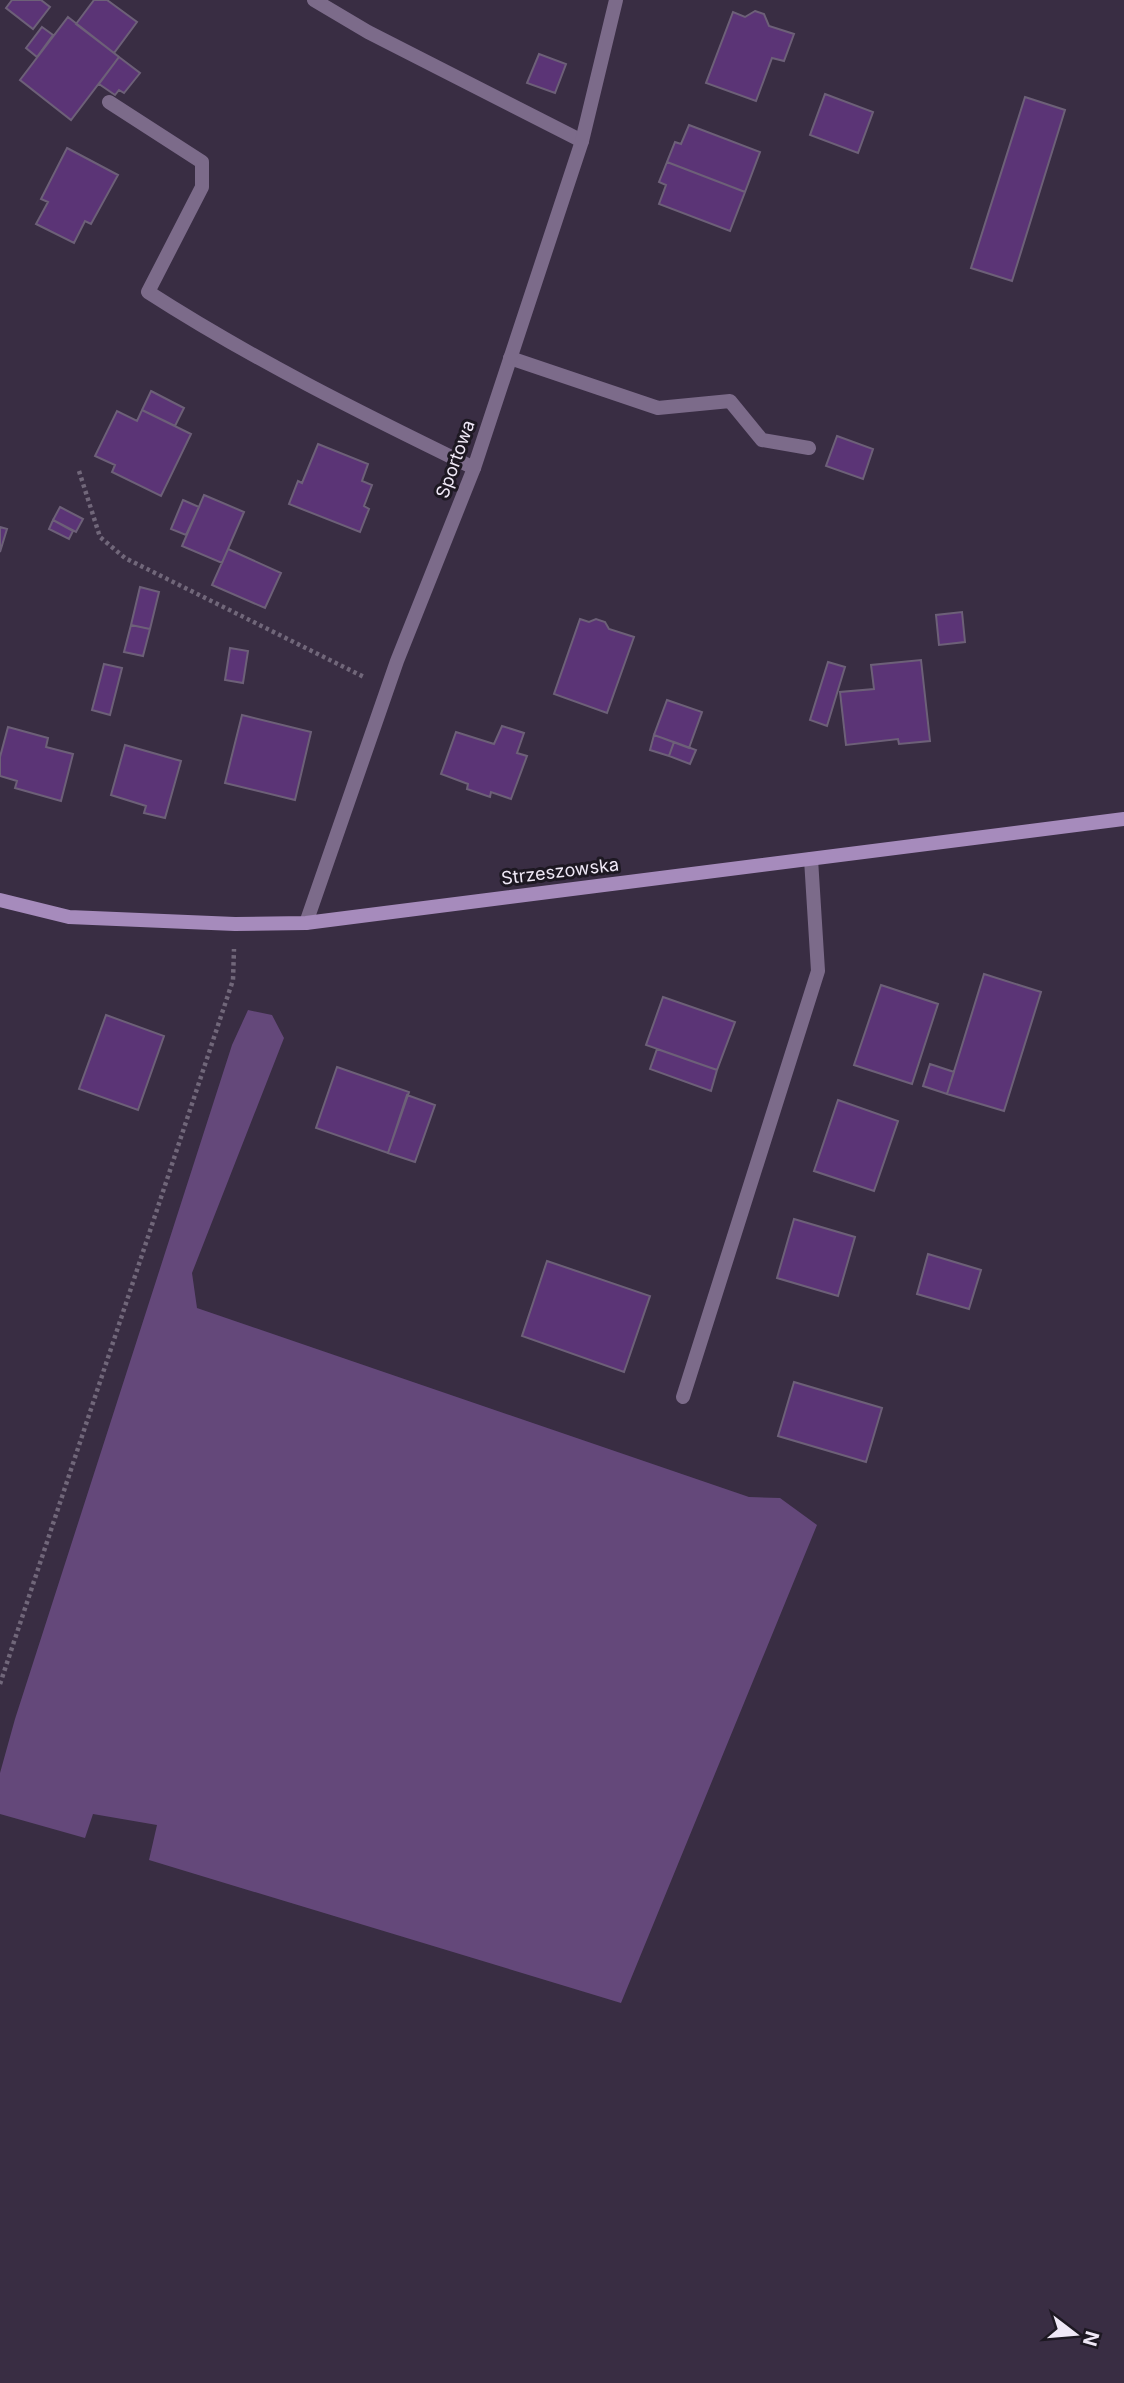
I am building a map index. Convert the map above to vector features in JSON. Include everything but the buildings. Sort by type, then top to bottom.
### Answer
[{"type":"street","points":[[314,0],[368,32],[582,141]]},
{"type":"street","name":"Sportowa","points":[[306,923],[387,688],[474,467],[582,141],[616,0]]},
{"type":"street","points":[[109,102],[202,162],[202,187],[148,292],[215,335],[374,419],[474,467]]},
{"type":"street","points":[[510,358],[658,408],[730,401],[762,440],[810,448]]},
{"type":"street","name":"Strzeszowska","points":[[0,900],[69,918],[234,924],[306,923],[1124,820]]},
{"type":"street","points":[[683,1397],[818,971],[811,859]]},
{"type":"path","points":[[79,471],[100,537],[125,558],[387,688]]},
{"type":"path","points":[[0,1684],[233,980],[234,924]]},
{"type":"shaded area","points":[[248,1010],[272,1015],[284,1038],[192,1273],[197,1308],[749,1497],[780,1498],[817,1525],[621,2003],[149,1860],[157,1825],[93,1814],[85,1838],[0,1814],[0,1773],[15,1719],[232,1045]]}]
